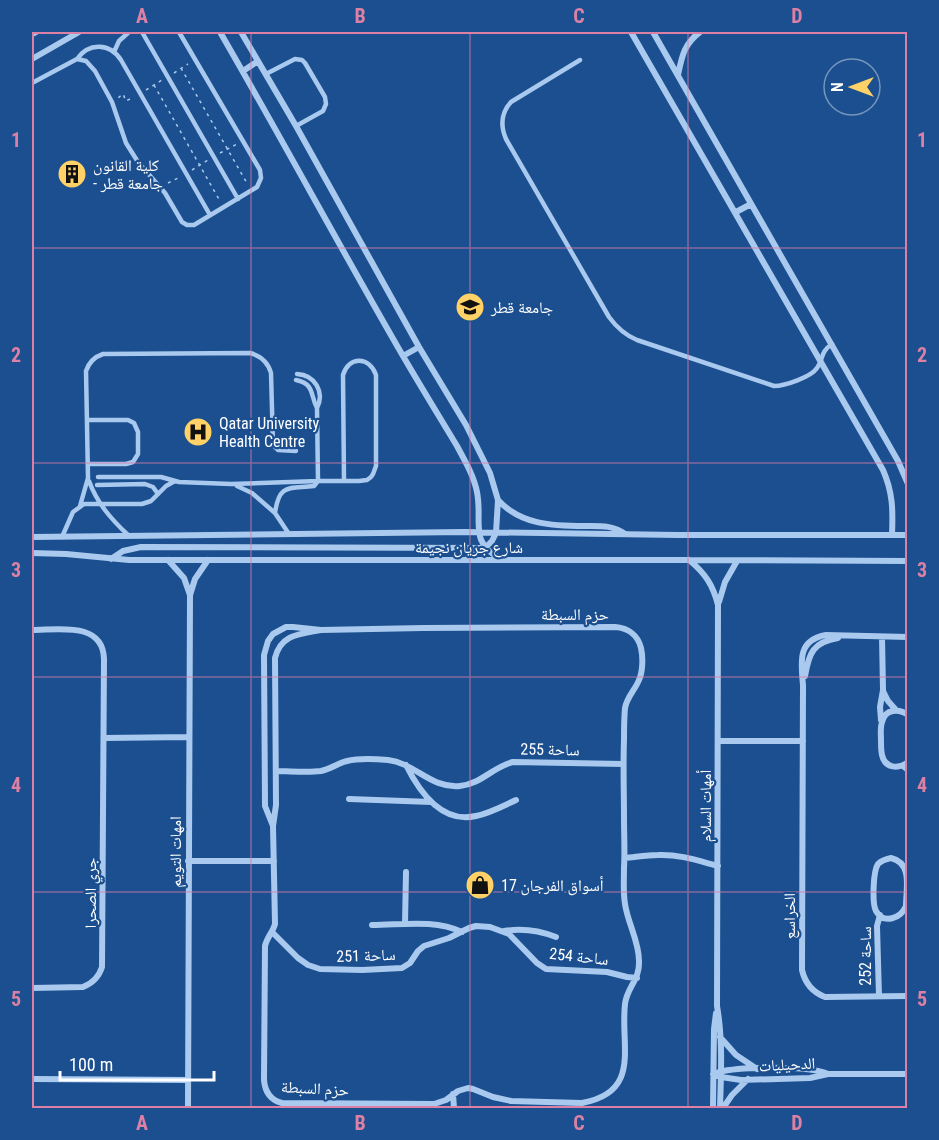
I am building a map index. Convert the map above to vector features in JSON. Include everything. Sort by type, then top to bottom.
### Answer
[{"type":"street","points":[[32,34],[36,32]]},
{"type":"street","points":[[32,59],[79,32]]},
{"type":"street","points":[[220,32],[461,454],[475,483],[479,504],[479,533],[491,554],[503,560]]},
{"type":"street","points":[[241,32],[476,444],[490,473],[498,500],[496,533],[486,548],[464,560]]},
{"type":"street","points":[[631,32],[883,470],[893,505],[892,535]]},
{"type":"street","points":[[653,32],[901,466],[908,484]]},
{"type":"street","points":[[678,76],[686,46],[700,32]]},
{"type":"street","points":[[243,71],[258,62]]},
{"type":"street","points":[[736,213],[751,204]]},
{"type":"street","points":[[403,356],[419,347]]},
{"type":"street","points":[[498,500],[513,513],[543,524],[609,527],[626,535]]},
{"type":"street","name":"شارع جريان نجيمة","points":[[32,537],[479,533],[908,535]]},
{"type":"street","points":[[111,559],[123,551],[141,547],[486,548]]},
{"type":"street","name":"شارع جريان نجيمة","points":[[32,553],[111,559],[168,560],[908,561]]},
{"type":"street","name":"امهات التويم","points":[[168,560],[184,578],[190,595]]},
{"type":"street","name":"امهات التويم","points":[[188,1108],[190,595],[195,579],[208,560]]},
{"type":"street","name":"أمهات السلام","points":[[689,560],[708,579],[718,605],[717,1006],[722,1108]]},
{"type":"street","name":"أمهات السلام","points":[[718,605],[725,582],[737,561]]},
{"type":"street","name":"حزم السبطة","points":[[273,826],[266,806],[264,655],[268,640],[273,634],[286,627],[321,630],[615,627],[626,629],[635,635],[640,645],[642,668],[639,681],[626,705],[623,764],[624,901],[638,948],[639,965],[637,978],[628,993],[625,1004],[625,1069],[618,1083],[606,1094],[590,1101],[573,1103],[511,1101],[473,1089],[464,1089],[447,1100],[434,1104],[282,1104],[273,1100],[266,1091],[264,1080],[265,946],[275,924],[274,664],[277,651],[284,640],[296,634],[321,630]]},
{"type":"street","name":"جري الصحرا","points":[[32,630],[82,630],[92,634],[100,643],[104,653],[102,967],[97,977],[82,987],[32,988]]},
{"type":"street","name":"الخراسع","points":[[908,638],[826,635],[808,643],[804,648],[801,661],[803,685],[803,976],[809,987],[825,997],[908,996]]},
{"type":"street","points":[[882,637],[883,690],[880,707],[882,758],[891,766],[906,766]]},
{"type":"street","points":[[266,648],[277,651]]},
{"type":"street","points":[[883,690],[888,701],[896,710],[908,715]]},
{"type":"street","points":[[264,709],[275,709]]},
{"type":"street","points":[[881,724],[884,716],[896,710]]},
{"type":"street","points":[[104,738],[189,737]]},
{"type":"street","points":[[718,741],[803,741]]},
{"type":"street","points":[[265,749],[275,749]]},
{"type":"street","points":[[276,771],[323,771],[344,761],[387,760],[405,764],[431,802],[447,813],[470,817],[516,800]]},
{"type":"street","name":"ساحة 255","points":[[405,764],[427,778],[447,786],[462,786],[477,782],[500,766],[513,762],[623,764]]},
{"type":"street","points":[[349,799],[431,802]]},
{"type":"street","points":[[625,858],[670,855],[718,866]]},
{"type":"street","name":"ساحة 252","points":[[886,859],[896,859],[903,864],[907,873],[906,906],[895,918],[887,919],[880,915],[874,904],[876,868],[886,859]]},
{"type":"street","points":[[188,861],[274,861]]},
{"type":"street","points":[[405,924],[406,872]]},
{"type":"street","name":"ساحة 252","points":[[879,996],[877,926],[880,915]]},
{"type":"street","points":[[372,925],[439,924],[462,932],[469,928],[483,926],[503,931],[521,929],[539,931],[556,938]]},
{"type":"street","name":"ساحة 254","points":[[503,931],[546,969],[607,972],[637,978]]},
{"type":"street","name":"ساحة 251","points":[[272,932],[308,965],[320,969],[362,970],[402,968],[410,963],[421,948],[462,932]]},
{"type":"street","name":"أمهات السلام","points":[[713,1108],[714,1029],[717,1006]]},
{"type":"street","name":"الدحيليات","points":[[720,1036],[736,1055],[757,1069]]},
{"type":"street","name":"الدحيليات","points":[[721,1074],[735,1069],[811,1069],[828,1074]]},
{"type":"street","name":"الدحيليات","points":[[713,1074],[748,1079],[810,1078],[828,1074],[908,1074]]},
{"type":"street","points":[[32,1079],[188,1080]]},
{"type":"street","name":"الدحيليات","points":[[722,1108],[748,1079]]},
{"type":"street","points":[[453,1094],[454,1108]]},
{"type":"lane","points":[[114,52],[119,40],[128,32]]},
{"type":"lane","points":[[142,32],[238,199]]},
{"type":"lane","points":[[77,59],[86,61],[93,67],[114,108],[121,132],[131,153],[159,186],[184,224],[194,225],[251,191],[260,184],[261,174],[179,32]]},
{"type":"lane","points":[[32,83],[77,59],[84,51],[94,47],[104,47],[114,52],[121,60],[210,215]]},
{"type":"lane","points":[[266,74],[298,59],[305,63],[325,97],[326,104],[323,111],[296,126]]},
{"type":"lane","points":[[580,60],[511,102],[504,113],[502,126],[506,139],[614,325],[637,340],[774,386],[786,385],[813,372],[825,350],[832,344]]},
{"type":"lane","points":[[80,506],[88,478],[86,371],[90,362],[97,356],[108,353],[255,354],[264,359],[272,373],[273,446],[278,450],[296,451]]},
{"type":"lane","points":[[98,477],[165,477],[176,481],[231,484],[364,481],[371,477],[375,470],[376,375],[372,366],[364,361],[350,363],[343,375],[344,481]]},
{"type":"lane","points":[[297,374],[307,376],[318,386],[320,403],[317,408]]},
{"type":"lane","points":[[275,513],[277,501],[282,492],[294,487],[314,486],[318,481],[317,408],[309,386],[296,380]]},
{"type":"lane","points":[[87,420],[128,420],[134,423],[138,432],[138,454],[133,462],[88,464]]},
{"type":"lane","points":[[141,477],[141,484]]},
{"type":"lane","points":[[88,478],[100,503],[128,535]]},
{"type":"lane","points":[[62,537],[73,512],[80,506],[87,503],[142,504],[151,501],[166,486],[176,481]]},
{"type":"lane","points":[[98,485],[141,484],[153,487],[158,494]]},
{"type":"lane","points":[[231,484],[252,493],[275,513],[289,534]]},
{"type":"path","points":[[114,108],[120,105],[119,97],[123,94],[126,101],[195,60]]},
{"type":"path","points":[[181,68],[251,191]]},
{"type":"path","points":[[154,84],[224,207]]},
{"type":"path","points":[[159,186],[164,182],[166,185],[242,141]]},
{"type":"place","name":"كلية القانون - جامعة قطر","points":[[72,174]]},
{"type":"place","name":"جامعة قطر","points":[[470,307]]},
{"type":"place","name":"Qatar University Health Centre","points":[[198,432]]},
{"type":"place","name":"أسواق الفرجان 17","points":[[480,885]]}]
